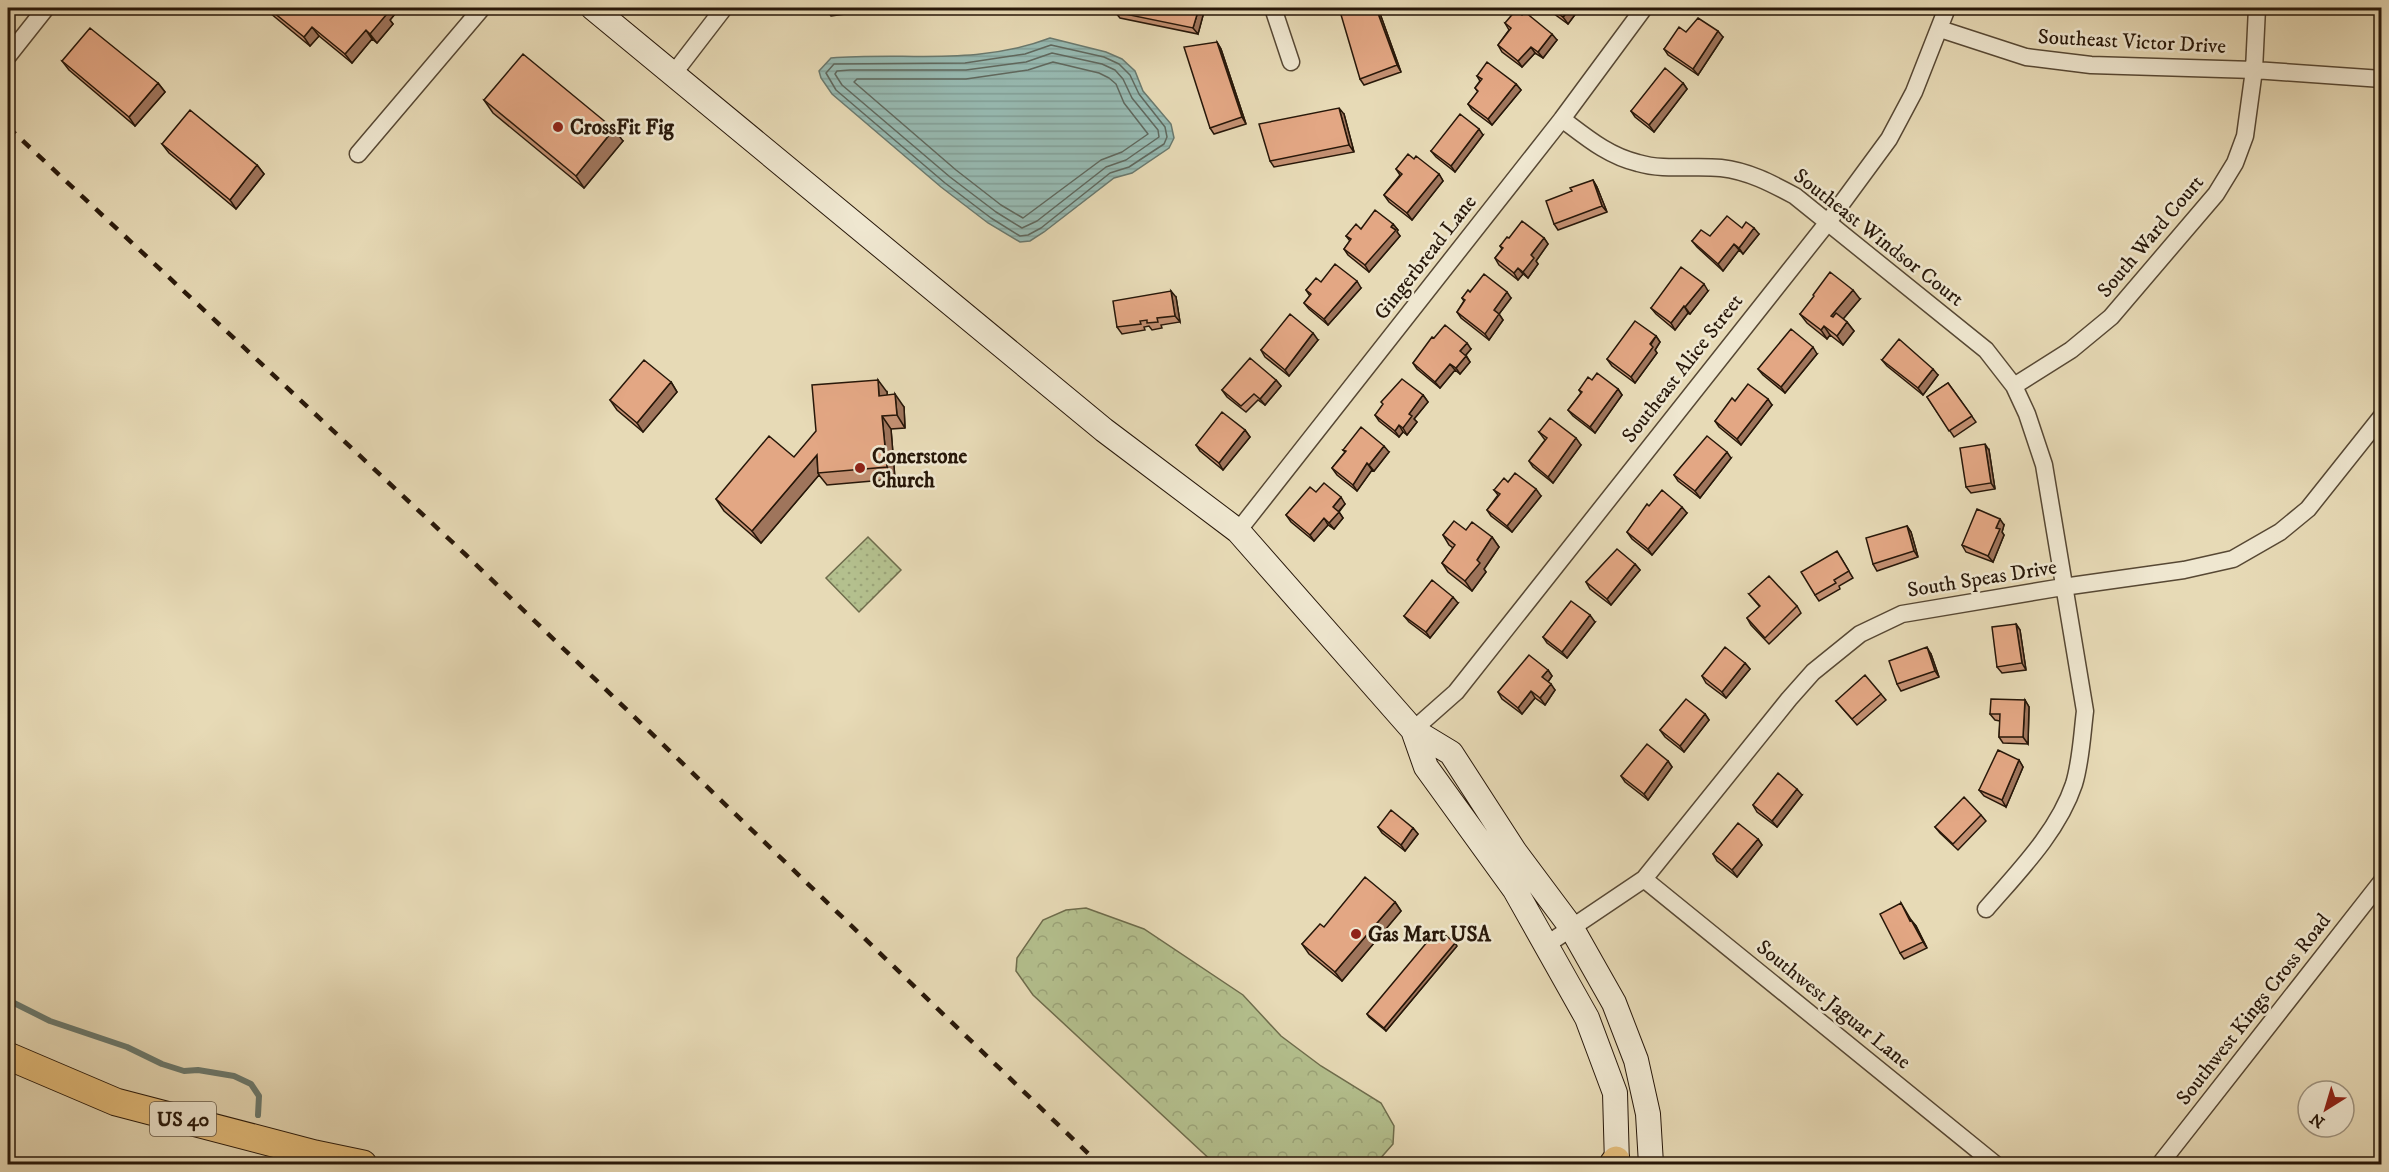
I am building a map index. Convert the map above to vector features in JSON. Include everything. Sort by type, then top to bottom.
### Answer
[{"type":"main road","points":[[593,8],[1104,430],[1238,531],[1413,730],[1451,753],[1515,852],[1571,927],[1614,1003],[1636,1060],[1648,1114],[1651,1164]]},
{"type":"main road","points":[[1413,730],[1426,766],[1515,890],[1587,1018],[1615,1092],[1615,1163]]},
{"type":"main road","name":"US 40","points":[[8,1056],[116,1102],[315,1154],[363,1164]]},
{"type":"street","points":[[8,56],[46,8]]},
{"type":"street","points":[[358,154],[482,8]]},
{"type":"street","points":[[674,73],[724,8]]},
{"type":"street","points":[[1274,8],[1290,62]]},
{"type":"street","name":"Gingerbread Lane","points":[[1238,531],[1562,119],[1644,8]]},
{"type":"street","name":"Southeast Alice Street","points":[[1413,730],[1456,692],[1828,222],[1889,139],[1914,92],[1947,8]]},
{"type":"street","name":"South Ward Court","points":[[2014,387],[2071,350],[2111,317],[2216,194],[2235,163],[2245,136],[2254,70],[2257,8]]},
{"type":"street","name":"Southeast Victor Drive","points":[[1940,29],[2026,57],[2091,65],[2254,70],[2382,79]]},
{"type":"street","name":"Southeast Windsor Court","points":[[1562,119],[1606,151],[1635,163],[1658,168],[1720,168],[1741,171],[1767,181],[1795,196],[1986,350],[2014,387],[2027,414],[2044,465],[2085,711],[2074,784],[2059,818],[2022,868],[1986,909]]},
{"type":"street","name":"South Speas Drive","points":[[1546,945],[1644,879],[1789,699],[1813,672],[1860,634],[1902,614],[2063,587],[2184,570],[2233,559],[2280,532],[2308,509],[2382,416]]},
{"type":"street","name":"Southwest Jaguar Lane","points":[[1644,879],[1995,1164]]},
{"type":"street","name":"Southwest Kings Cross Road","points":[[2160,1164],[2382,881]]},
{"type":"green space","points":[[868,537],[901,570],[859,612],[826,578]]},
{"type":"green space","points":[[1086,908],[1144,929],[1243,995],[1281,1036],[1321,1066],[1381,1103],[1394,1126],[1393,1144],[1378,1161],[1370,1164],[1215,1164],[1033,995],[1016,971],[1017,958],[1043,920],[1066,910]]},
{"type":"water","points":[[1050,38],[1106,52],[1122,59],[1135,71],[1143,91],[1171,124],[1174,138],[1169,148],[1132,173],[1114,178],[1030,241],[1020,242],[988,223],[941,187],[832,94],[819,71],[831,58],[968,55],[1023,47]]},
{"type":"building","points":[[268,8],[386,8],[382,12],[386,15],[370,34],[366,30],[345,54],[312,27],[304,37]]},
{"type":"building","points":[[1116,8],[1199,8],[1193,28],[1115,12]]},
{"type":"building","points":[[1339,8],[1376,8],[1397,65],[1360,79]]},
{"type":"building","points":[[1550,8],[1571,8],[1563,17]]},
{"type":"building","points":[[1516,10],[1522,15],[1525,12],[1552,34],[1538,52],[1531,47],[1518,61],[1498,45],[1511,28],[1505,23]]},
{"type":"building","points":[[1698,18],[1718,31],[1693,69],[1664,49],[1679,27],[1686,32]]},
{"type":"building","points":[[90,28],[158,83],[129,117],[62,61]]},
{"type":"building","points":[[1217,42],[1242,117],[1210,128],[1184,47]]},
{"type":"building","name":"CrossFit Fig","points":[[523,54],[614,129],[576,176],[484,100]]},
{"type":"building","points":[[1487,62],[1516,84],[1488,119],[1468,104],[1478,91],[1475,88],[1482,79],[1477,76]]},
{"type":"building","points":[[1665,68],[1683,83],[1649,125],[1631,111]]},
{"type":"building","points":[[1339,108],[1349,145],[1270,161],[1259,124]]},
{"type":"building","points":[[190,110],[257,165],[230,200],[162,144]]},
{"type":"building","points":[[1460,114],[1479,129],[1451,166],[1431,151]]},
{"type":"building","points":[[1408,154],[1414,159],[1416,156],[1439,174],[1407,213],[1384,195],[1402,174],[1396,169]]},
{"type":"building","points":[[1593,180],[1602,206],[1554,224],[1546,201],[1572,191],[1570,188]]},
{"type":"building","points":[[1375,210],[1393,224],[1391,227],[1396,230],[1365,265],[1344,249],[1351,239],[1346,236],[1356,224],[1361,229]]},
{"type":"building","points":[[1727,216],[1742,228],[1746,222],[1754,228],[1739,248],[1734,244],[1718,264],[1692,241],[1701,230],[1710,236]]},
{"type":"building","points":[[1522,221],[1544,238],[1531,255],[1534,258],[1523,272],[1518,268],[1514,273],[1495,258],[1503,248],[1500,246]]},
{"type":"building","points":[[1335,264],[1357,281],[1324,319],[1304,303],[1311,294],[1306,290],[1316,278],[1321,282]]},
{"type":"building","points":[[1681,267],[1704,284],[1671,323],[1651,308]]},
{"type":"building","points":[[1830,272],[1853,290],[1831,316],[1833,317],[1836,313],[1847,322],[1837,336],[1824,326],[1821,330],[1800,314]]},
{"type":"building","points":[[1484,274],[1507,292],[1494,310],[1499,314],[1485,334],[1457,312],[1465,300],[1462,298],[1468,290],[1470,292]]},
{"type":"building","points":[[1171,291],[1175,316],[1157,318],[1158,322],[1147,323],[1147,320],[1140,321],[1141,324],[1117,327],[1113,301]]},
{"type":"building","points":[[1290,314],[1313,333],[1285,370],[1261,350]]},
{"type":"building","points":[[1635,321],[1656,336],[1650,344],[1653,347],[1631,377],[1607,359]]},
{"type":"building","points":[[1445,325],[1467,343],[1460,351],[1466,356],[1456,368],[1450,364],[1435,382],[1413,363],[1432,337],[1434,338]]},
{"type":"building","points":[[1791,329],[1813,347],[1781,387],[1758,369]]},
{"type":"building","points":[[1899,339],[1933,369],[1918,388],[1882,360]]},
{"type":"building","points":[[1250,358],[1276,380],[1260,399],[1254,394],[1241,406],[1222,390]]},
{"type":"building","points":[[644,360],[671,382],[637,423],[610,400]]},
{"type":"building","points":[[1597,373],[1618,389],[1590,427],[1568,410],[1582,392],[1579,390],[1588,377],[1592,380]]},
{"type":"building","points":[[1402,379],[1423,395],[1409,414],[1412,416],[1403,428],[1399,425],[1395,431],[1375,415],[1383,404],[1381,402]]},
{"type":"building","name":"Conerstone Church","points":[[878,380],[879,396],[895,394],[897,415],[882,416],[887,467],[818,473],[817,455],[752,531],[716,499],[769,436],[794,457],[816,431],[812,385]]},
{"type":"building","points":[[1948,383],[1972,416],[1949,431],[1927,397]]},
{"type":"building","points":[[1748,384],[1768,399],[1737,439],[1715,421],[1732,398],[1735,401]]},
{"type":"building","points":[[1222,412],[1245,430],[1219,463],[1196,445]]},
{"type":"building","points":[[1550,418],[1576,438],[1548,477],[1529,461],[1547,438],[1539,432]]},
{"type":"building","points":[[1361,427],[1384,446],[1369,465],[1367,463],[1353,485],[1332,468]]},
{"type":"building","points":[[1707,436],[1727,452],[1695,491],[1674,475]]},
{"type":"building","points":[[1985,444],[1991,483],[1966,487],[1960,448]]},
{"type":"building","points":[[1515,473],[1536,489],[1507,526],[1487,510],[1500,494],[1494,490],[1504,478],[1508,482]]},
{"type":"building","points":[[1324,483],[1341,497],[1333,507],[1339,512],[1329,523],[1324,518],[1310,535],[1286,515],[1310,487],[1316,492]]},
{"type":"building","points":[[1662,490],[1682,507],[1648,549],[1627,532],[1647,504],[1649,506]]},
{"type":"building","points":[[1977,509],[2000,519],[1996,528],[2000,529],[1988,556],[1962,545]]},
{"type":"building","points":[[1454,521],[1466,530],[1472,522],[1492,537],[1477,560],[1480,563],[1465,581],[1442,563],[1455,545],[1443,535]]},
{"type":"building","points":[[1907,526],[1914,551],[1873,564],[1866,538]]},
{"type":"building","points":[[1617,549],[1635,564],[1607,599],[1586,582]]},
{"type":"building","points":[[1837,551],[1849,571],[1834,580],[1836,583],[1815,595],[1801,572]]},
{"type":"building","points":[[1769,576],[1797,606],[1765,638],[1747,618],[1760,606],[1749,594]]},
{"type":"building","points":[[1432,580],[1453,597],[1426,632],[1404,616]]},
{"type":"building","points":[[1571,601],[1590,615],[1562,652],[1543,637]]},
{"type":"building","points":[[2016,624],[2022,663],[1997,667],[1992,627]]},
{"type":"building","points":[[1725,647],[1745,663],[1722,692],[1702,676]]},
{"type":"building","points":[[1927,647],[1935,671],[1897,684],[1889,661]]},
{"type":"building","points":[[1529,655],[1548,670],[1542,677],[1551,684],[1540,698],[1531,691],[1518,708],[1498,692]]},
{"type":"building","points":[[1865,675],[1881,694],[1852,719],[1836,701]]},
{"type":"building","points":[[1686,699],[1705,714],[1680,746],[1660,730]]},
{"type":"building","points":[[1991,699],[2025,700],[2023,737],[1999,737],[2000,714],[1990,714]]},
{"type":"building","points":[[1647,744],[1668,761],[1644,794],[1621,776]]},
{"type":"building","points":[[1998,750],[2019,760],[2002,800],[1979,790]]},
{"type":"building","points":[[1778,773],[1797,789],[1772,821],[1753,805]]},
{"type":"building","points":[[1964,797],[1981,815],[1953,844],[1935,827]]},
{"type":"building","points":[[1391,810],[1413,828],[1401,845],[1378,827]]},
{"type":"building","points":[[1738,823],[1758,839],[1732,870],[1713,854]]},
{"type":"building","name":"Gas Mart USA","points":[[1365,877],[1395,902],[1335,972],[1302,944],[1320,924],[1324,927]]},
{"type":"building","points":[[1901,903],[1923,942],[1900,953],[1880,914]]},
{"type":"building","points":[[1438,929],[1455,943],[1384,1028],[1367,1014]]},
{"type":"waterway","points":[[8,1000],[50,1021],[127,1047],[162,1064],[184,1071],[198,1070],[234,1076],[251,1084],[259,1096],[258,1115]]},
{"type":"railway","points":[[8,127],[465,554],[1099,1164]]},
{"type":"place","name":"CrossFit Fig","points":[[558,127]]},
{"type":"place","name":"Conerstone Church","points":[[860,468]]},
{"type":"place","name":"Gas Mart USA","points":[[1356,934]]}]
